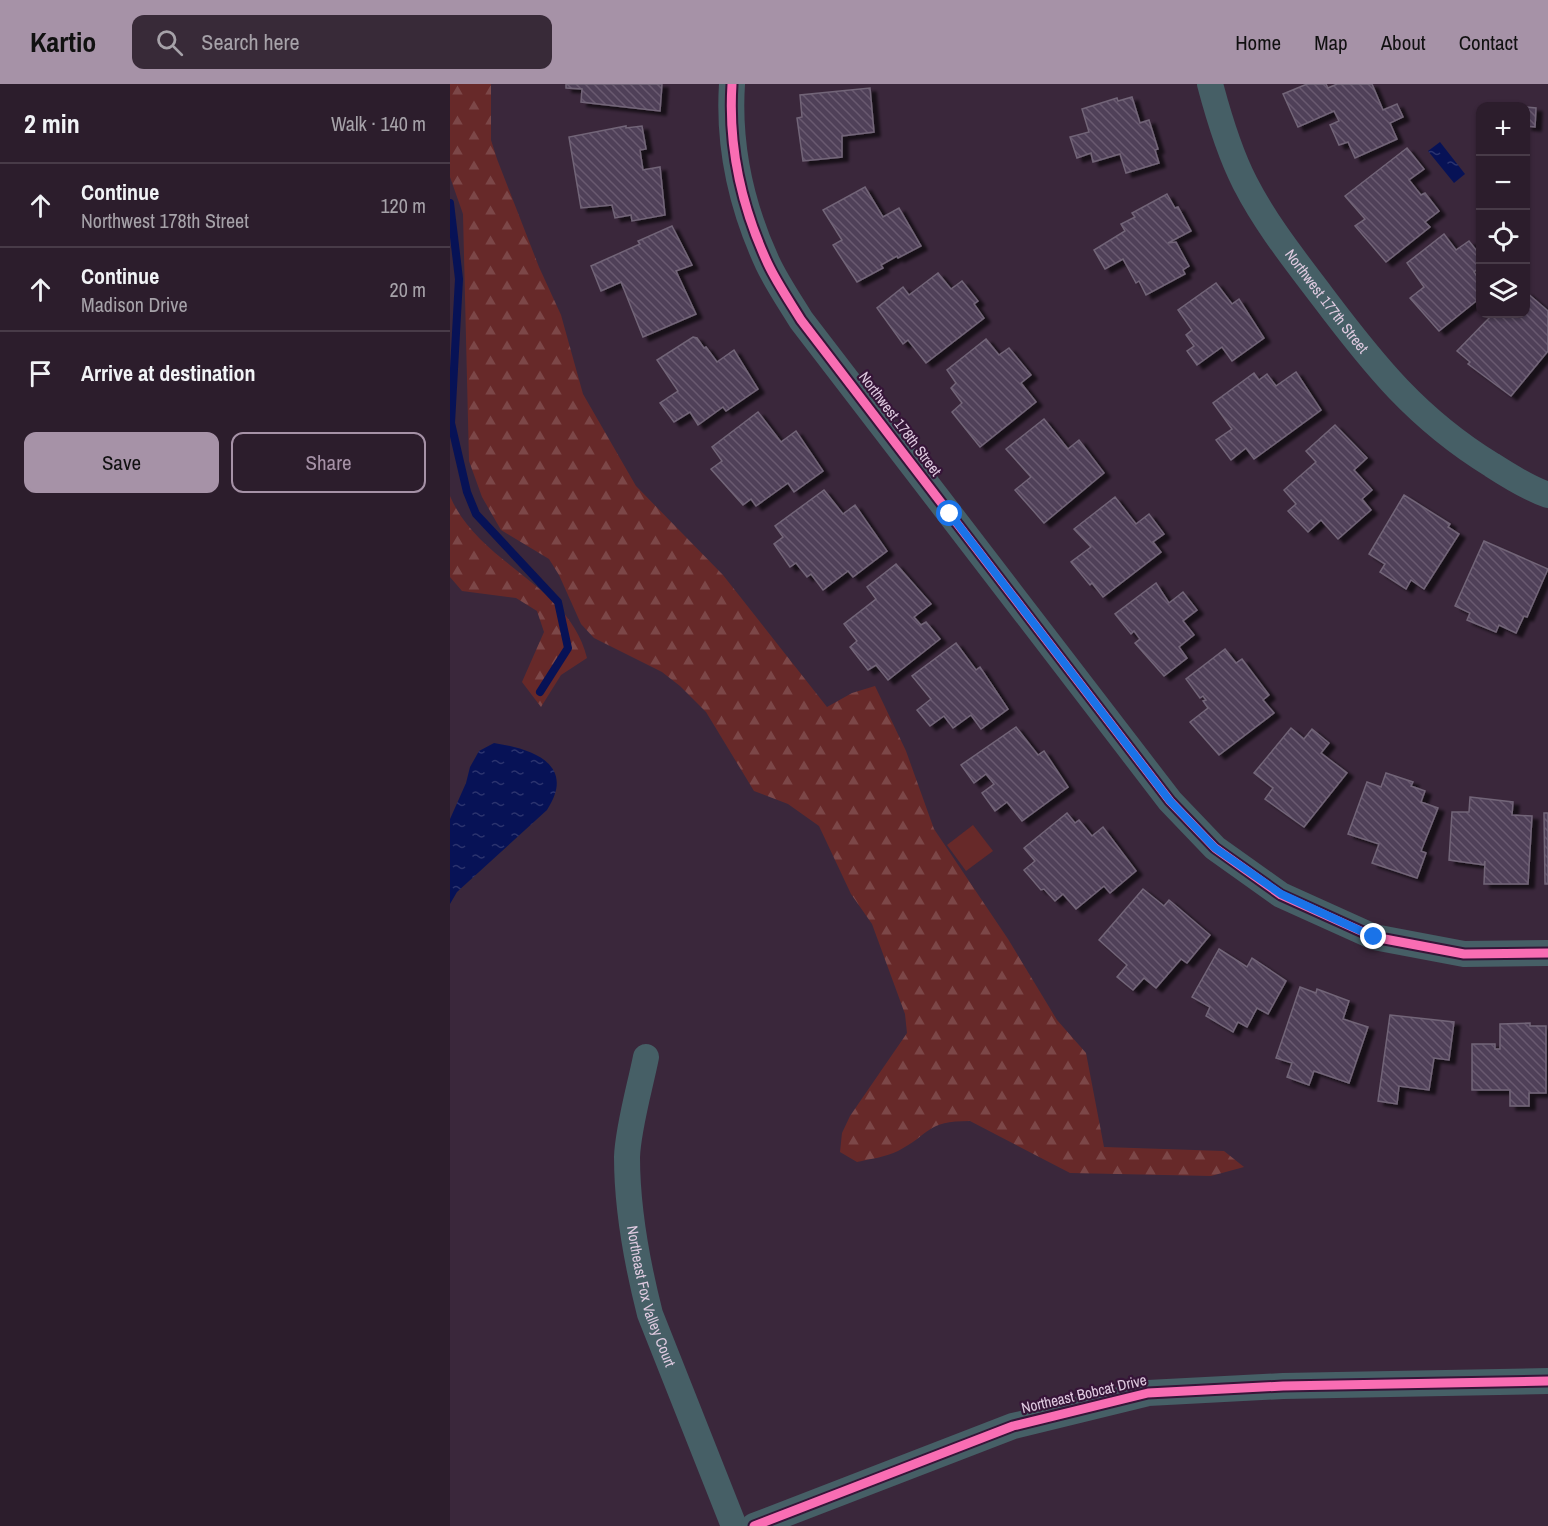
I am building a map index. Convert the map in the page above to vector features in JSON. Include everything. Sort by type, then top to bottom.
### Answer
[{"type":"street","name":"Northwest 178th Street","points":[[732,84],[732,144],[746,206],[769,266],[801,320],[1170,801],[1215,848],[1281,894],[1374,937],[1464,954],[1548,953]]},
{"type":"street","name":"Northwest 177th Street","points":[[1210,84],[1223,132],[1240,172],[1273,232],[1374,365],[1414,407],[1459,445],[1504,473],[1548,495]]},
{"type":"street","name":"Northeast Fox Valley Court","points":[[646,1057],[627,1156],[633,1235],[642,1284],[650,1314],[734,1526]]},
{"type":"street","name":"Northeast Bobcat Drive","points":[[754,1526],[1013,1426],[1148,1393],[1283,1386],[1548,1381]]},
{"type":"green space","points":[[450,84],[491,84],[491,140],[497,159],[539,267],[561,315],[583,394],[636,486],[723,575],[827,707],[852,693],[875,686],[906,751],[934,829],[1008,939],[1057,1020],[1086,1053],[1104,1147],[1224,1151],[1244,1167],[1211,1176],[1070,1173],[970,1121],[944,1123],[936,1126],[909,1145],[878,1158],[857,1162],[840,1152],[842,1133],[850,1116],[907,1033],[905,1014],[872,924],[851,894],[819,826],[788,804],[754,791],[706,712],[680,686],[662,672],[594,638],[581,624],[559,575],[549,559],[501,530],[482,497],[469,461],[463,214],[450,177]]},
{"type":"green space","points":[[450,496],[463,520],[481,540],[543,592],[562,611],[577,633],[587,658],[561,675],[541,707],[522,682],[544,632],[537,611],[516,598],[462,591],[450,577]]},
{"type":"green space","points":[[973,825],[993,851],[966,871],[947,845]]},
{"type":"water","points":[[1440,142],[1465,174],[1454,183],[1428,151]]},
{"type":"water","points":[[494,743],[523,750],[546,762],[553,770],[557,781],[555,794],[547,810],[457,892],[450,904],[450,819],[466,783],[470,767],[479,751]]},
{"type":"building","points":[[566,84],[662,84],[660,111],[581,102],[582,89],[566,88]]},
{"type":"building","points":[[1307,84],[1326,84],[1328,88],[1337,84],[1372,84],[1383,110],[1397,104],[1403,117],[1390,123],[1397,139],[1355,158],[1348,142],[1339,145],[1330,125],[1339,121],[1334,111],[1298,127],[1283,94]]},
{"type":"building","points":[[870,88],[874,132],[842,136],[842,157],[803,161],[797,118],[802,117],[800,95]]},
{"type":"building","points":[[1132,97],[1140,123],[1149,120],[1158,149],[1155,150],[1159,163],[1126,173],[1120,154],[1093,162],[1091,153],[1077,158],[1070,137],[1089,132],[1082,109],[1117,98],[1118,101]]},
{"type":"building","points":[[1530,107],[1536,108],[1535,127],[1530,126]]},
{"type":"building","points":[[626,126],[626,128],[642,126],[646,149],[640,150],[643,170],[660,167],[665,215],[632,221],[631,215],[615,218],[612,205],[581,208],[569,137]]},
{"type":"building","points":[[1407,148],[1424,169],[1409,180],[1421,195],[1425,193],[1439,211],[1425,222],[1430,227],[1386,262],[1355,226],[1365,219],[1345,196]]},
{"type":"building","points":[[865,187],[883,217],[899,208],[921,246],[881,265],[883,268],[857,282],[833,245],[842,240],[823,210]]},
{"type":"building","points":[[1167,194],[1175,208],[1178,207],[1191,231],[1168,243],[1176,242],[1189,266],[1183,270],[1185,274],[1146,295],[1139,281],[1136,283],[1123,259],[1105,269],[1094,250],[1125,231],[1121,224],[1135,217],[1132,213]]},
{"type":"building","points":[[672,226],[692,265],[676,271],[696,314],[643,337],[621,282],[601,291],[591,266],[640,244],[638,241]]},
{"type":"building","points":[[1444,234],[1456,250],[1469,241],[1476,250],[1476,270],[1474,272],[1476,301],[1439,331],[1410,298],[1424,287],[1407,263]]},
{"type":"building","points":[[938,273],[951,289],[962,281],[978,301],[974,304],[984,318],[926,363],[908,340],[903,344],[877,308],[903,287],[909,295]]},
{"type":"building","points":[[1216,283],[1232,304],[1239,299],[1264,338],[1232,361],[1222,347],[1197,365],[1187,351],[1194,346],[1186,335],[1192,330],[1178,310]]},
{"type":"building","points":[[1530,295],[1548,311],[1548,351],[1511,396],[1468,364],[1470,362],[1457,351],[1489,318],[1530,318]]},
{"type":"building","points":[[693,337],[697,338],[704,348],[706,347],[717,362],[734,350],[758,389],[726,411],[723,407],[698,425],[690,412],[674,422],[660,403],[678,391],[657,360]]},
{"type":"building","points":[[986,339],[999,355],[1009,348],[1031,375],[1021,383],[1036,402],[980,447],[952,412],[962,403],[951,388],[956,383],[947,370]]},
{"type":"building","points":[[1296,372],[1321,410],[1254,459],[1246,448],[1231,460],[1216,440],[1232,429],[1213,403],[1254,373],[1259,380],[1267,374],[1276,386]]},
{"type":"building","points":[[758,412],[781,442],[796,431],[823,471],[794,492],[788,483],[756,506],[751,499],[743,505],[711,469],[722,461],[712,447]]},
{"type":"building","points":[[1044,419],[1068,449],[1079,440],[1104,473],[1044,523],[1015,490],[1031,477],[1006,449]]},
{"type":"building","points":[[1335,425],[1367,458],[1354,470],[1372,490],[1362,499],[1371,510],[1338,539],[1321,520],[1308,532],[1288,511],[1296,504],[1284,490],[1316,462],[1306,451]]},
{"type":"building","points":[[824,490],[843,514],[855,505],[887,551],[853,577],[848,571],[823,590],[811,574],[807,577],[796,563],[790,567],[774,544],[783,537],[775,526]]},
{"type":"building","points":[[1404,495],[1450,524],[1448,527],[1459,534],[1424,589],[1411,580],[1406,589],[1380,572],[1385,564],[1369,554]]},
{"type":"building","points":[[1115,497],[1136,524],[1149,514],[1164,534],[1153,542],[1161,552],[1103,597],[1071,562],[1091,547],[1074,529]]},
{"type":"building","points":[[1484,541],[1548,569],[1527,617],[1524,616],[1516,633],[1499,625],[1496,632],[1467,620],[1470,613],[1455,606]]},
{"type":"building","points":[[896,564],[931,604],[914,617],[921,625],[926,622],[940,639],[888,680],[876,665],[868,670],[850,647],[857,641],[844,624],[876,599],[867,587]]},
{"type":"building","points":[[1156,583],[1169,603],[1183,592],[1197,610],[1183,621],[1194,635],[1179,647],[1187,658],[1164,676],[1135,643],[1140,639],[1134,631],[1131,634],[1115,614]]},
{"type":"building","points":[[956,643],[976,670],[980,667],[1008,709],[981,729],[971,715],[953,728],[944,716],[930,726],[917,710],[931,699],[912,676]]},
{"type":"building","points":[[1225,649],[1236,663],[1242,659],[1269,695],[1263,700],[1274,713],[1219,755],[1190,722],[1208,708],[1203,701],[1206,700],[1203,696],[1200,698],[1186,679]]},
{"type":"building","points":[[1016,727],[1038,755],[1044,751],[1068,787],[1022,821],[1007,802],[995,811],[982,793],[994,784],[986,774],[974,783],[961,765]]},
{"type":"building","points":[[1291,728],[1304,739],[1312,729],[1329,743],[1321,753],[1347,773],[1304,827],[1265,799],[1273,788],[1254,773]]},
{"type":"building","points":[[1386,773],[1413,782],[1411,786],[1425,791],[1421,802],[1438,808],[1421,851],[1426,853],[1417,878],[1372,863],[1379,844],[1348,834],[1367,782],[1381,787]]},
{"type":"building","points":[[1470,797],[1513,802],[1512,815],[1532,816],[1528,884],[1484,884],[1485,861],[1484,865],[1449,860],[1452,812],[1469,812]]},
{"type":"building","points":[[1067,813],[1075,823],[1079,820],[1092,836],[1103,827],[1136,871],[1110,893],[1104,886],[1076,909],[1063,894],[1055,901],[1044,889],[1041,890],[1024,870],[1035,861],[1024,848]]},
{"type":"building","points":[[1544,813],[1548,813],[1548,884],[1545,884]]},
{"type":"building","points":[[1143,889],[1164,906],[1169,900],[1210,935],[1187,963],[1181,959],[1156,988],[1144,978],[1133,990],[1117,977],[1127,965],[1099,940]]},
{"type":"building","points":[[1219,949],[1247,967],[1252,958],[1286,981],[1268,1014],[1257,1008],[1247,1027],[1238,1022],[1233,1032],[1206,1016],[1210,1007],[1192,997]]},
{"type":"building","points":[[1300,987],[1316,993],[1317,989],[1349,1001],[1343,1019],[1368,1027],[1349,1083],[1314,1071],[1309,1085],[1287,1077],[1292,1063],[1276,1058]]},
{"type":"building","points":[[1390,1015],[1454,1022],[1449,1060],[1434,1058],[1429,1090],[1399,1086],[1397,1104],[1378,1101]]},
{"type":"building","points":[[1530,1023],[1530,1026],[1546,1026],[1546,1093],[1529,1093],[1529,1106],[1510,1106],[1510,1090],[1472,1090],[1472,1044],[1495,1044],[1495,1049],[1500,1049],[1500,1024]]},
{"type":"waterway","points":[[450,203],[459,279],[451,423],[467,492],[476,514],[558,602],[568,648],[540,692]]},
{"type":"cycle path","points":[[732,84],[732,130],[744,199],[759,243],[772,271],[801,320],[1170,801],[1215,848],[1281,895],[1374,937],[1464,954],[1548,953]]},
{"type":"cycle path","points":[[754,1526],[1013,1426],[1148,1393],[1283,1386],[1548,1381]]},
{"type":"route","points":[[950,514],[1170,801],[1215,848],[1281,894],[1374,937]]}]
